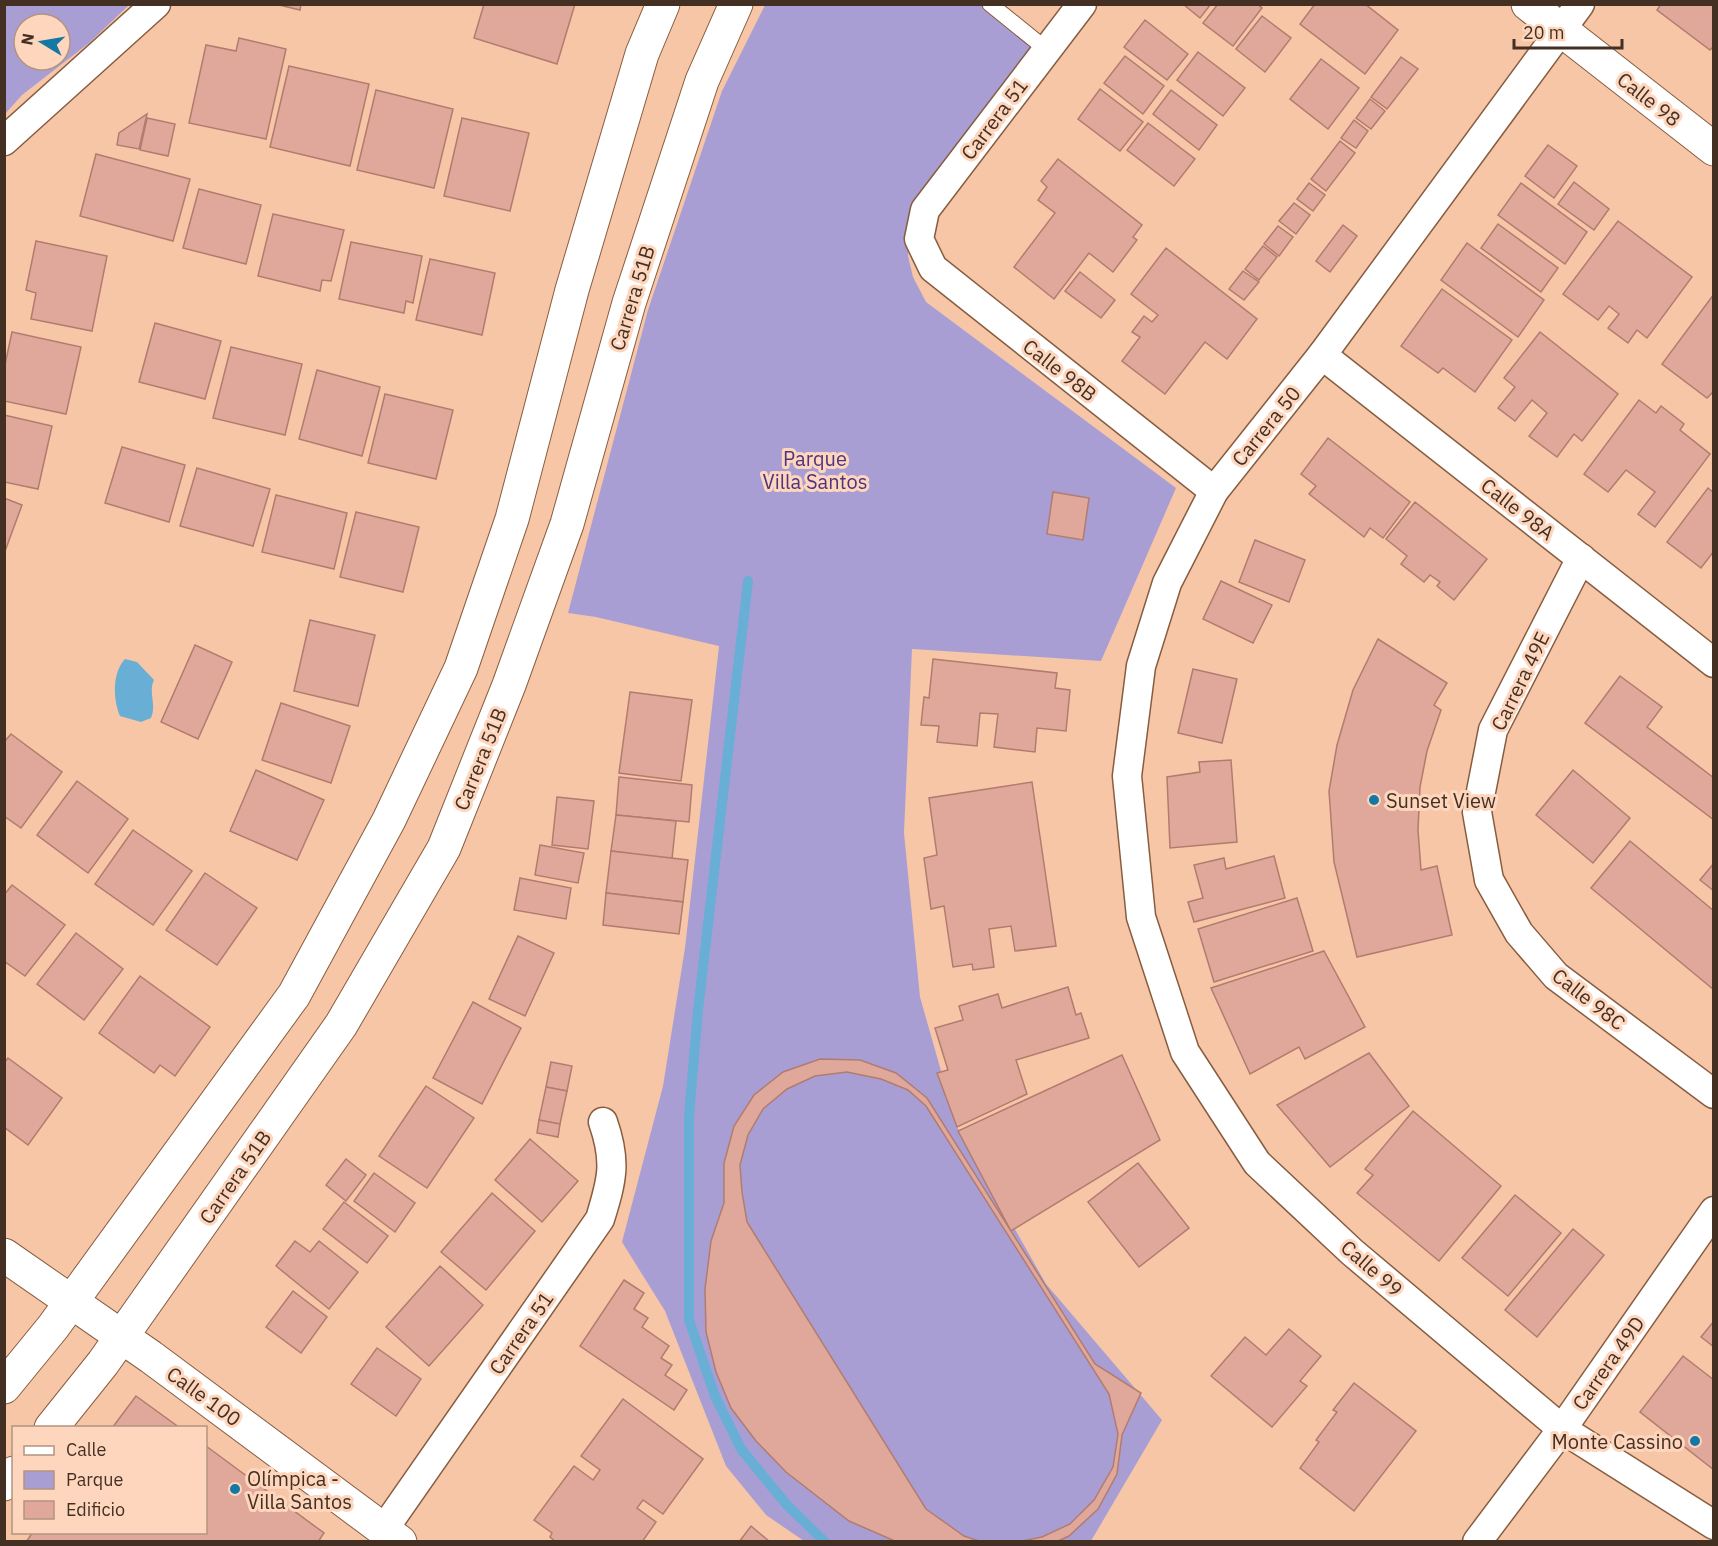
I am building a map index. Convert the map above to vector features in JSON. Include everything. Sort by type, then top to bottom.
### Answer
[{"type":"main road","points":[[4,1388],[53,1328],[294,994],[389,820],[461,668],[512,519],[572,290],[639,65],[663,4]]},
{"type":"main road","name":"Carrera 51B","points":[[53,1426],[122,1337],[341,1025],[444,848],[509,685],[567,524],[629,303],[702,81],[736,4]]},
{"type":"main road","name":"Calle 98","points":[[1528,4],[1713,149]]},
{"type":"main road","name":"Calle 100","points":[[4,1255],[168,1369],[392,1535]]},
{"type":"street","points":[[4,141],[156,4]]},
{"type":"street","name":"Carrera 51","points":[[919,239],[925,210],[1082,4]]},
{"type":"street","name":"Carrera 50","points":[[1141,917],[1127,776],[1142,666],[1167,583],[1214,491],[1322,355],[1581,4]]},
{"type":"street","name":"Calle 98B","points":[[919,239],[933,268],[1214,491]]},
{"type":"street","name":"Calle 98A","points":[[1322,355],[1713,663]]},
{"type":"street","name":"Carrera 49E","points":[[1489,880],[1477,812],[1493,730],[1581,558]]},
{"type":"street","name":"Calle 98C","points":[[1489,880],[1519,933],[1556,976],[1713,1094]]},
{"type":"street","name":"Calle 99","points":[[1141,917],[1185,1052],[1257,1163],[1352,1252],[1562,1429],[1713,1525]]},
{"type":"street","name":"Carrera 51","points":[[392,1535],[600,1219],[612,1181],[610,1143],[603,1122]]},
{"type":"street","name":"Carrera 49D","points":[[1477,1542],[1562,1429],[1713,1211]]},
{"type":"lane","points":[[990,4],[1047,50]]},
{"type":"green space","points":[[5,4],[129,4],[72,56],[72,12],[12,12],[12,72],[52,72],[22,95],[5,114]]},
{"type":"green space","name":"Parque Villa Santos","points":[[765,5],[1004,5],[1044,37],[909,226],[908,256],[913,277],[926,302],[1176,488],[1101,661],[912,649],[904,833],[920,997],[957,1127],[1046,1284],[1162,1420],[1091,1541],[804,1541],[766,1515],[726,1466],[665,1311],[622,1242],[663,1086],[685,948],[719,646],[596,617],[568,613],[648,310],[722,91]]},
{"type":"water","points":[[125,659],[137,662],[154,680],[152,685],[153,713],[151,718],[141,722],[120,716],[118,709],[115,686],[118,671]]},
{"type":"building","points":[[275,4],[301,4],[300,10]]},
{"type":"building","points":[[484,4],[575,4],[557,64],[474,38]]},
{"type":"building","points":[[1183,4],[1211,4],[1200,18]]},
{"type":"building","points":[[1218,4],[1257,4],[1262,8],[1233,46],[1203,23]]},
{"type":"building","points":[[1315,4],[1365,4],[1398,30],[1365,74],[1300,24]]},
{"type":"building","points":[[1661,4],[1714,4],[1714,46],[1710,50],[1657,10]]},
{"type":"building","points":[[1262,16],[1291,38],[1265,72],[1236,49]]},
{"type":"building","points":[[1145,20],[1188,54],[1167,80],[1124,47]]},
{"type":"building","points":[[239,38],[286,49],[266,139],[189,123],[206,45],[236,51]]},
{"type":"building","points":[[1198,52],[1245,88],[1223,116],[1177,80]]},
{"type":"building","points":[[1125,56],[1164,86],[1143,114],[1104,83]]},
{"type":"building","points":[[1401,57],[1418,69],[1387,109],[1371,97]]},
{"type":"building","points":[[1321,59],[1359,88],[1328,129],[1290,99]]},
{"type":"building","points":[[289,66],[369,84],[350,166],[270,147]]},
{"type":"building","points":[[1100,89],[1143,122],[1120,151],[1078,119]]},
{"type":"building","points":[[376,90],[453,109],[434,188],[357,170]]},
{"type":"building","points":[[1171,90],[1217,125],[1199,150],[1153,114]]},
{"type":"building","points":[[1370,99],[1385,111],[1371,129],[1356,118]]},
{"type":"building","points":[[147,114],[139,149],[117,145],[119,133]]},
{"type":"building","points":[[147,118],[175,124],[168,156],[140,150]]},
{"type":"building","points":[[462,118],[529,133],[510,211],[444,196]]},
{"type":"building","points":[[1354,120],[1368,131],[1356,148],[1341,138]]},
{"type":"building","points":[[1148,123],[1195,159],[1174,186],[1127,150]]},
{"type":"building","points":[[1340,141],[1355,153],[1326,191],[1311,179]]},
{"type":"building","points":[[1548,145],[1577,166],[1554,198],[1525,176]]},
{"type":"building","points":[[96,154],[190,179],[173,241],[80,216]]},
{"type":"building","points":[[1058,159],[1142,225],[1133,237],[1137,240],[1113,272],[1089,253],[1054,299],[1014,267],[1055,213],[1038,200],[1047,187],[1041,181]]},
{"type":"building","points":[[1574,182],[1609,209],[1594,230],[1558,204]]},
{"type":"building","points":[[1309,183],[1325,195],[1313,211],[1297,199]]},
{"type":"building","points":[[1521,183],[1587,232],[1565,264],[1498,215]]},
{"type":"building","points":[[199,189],[261,205],[246,264],[183,248]]},
{"type":"building","points":[[1294,203],[1310,215],[1296,234],[1279,221]]},
{"type":"building","points":[[273,214],[344,230],[331,281],[322,280],[320,291],[258,276]]},
{"type":"building","points":[[1618,221],[1692,277],[1647,338],[1637,330],[1628,343],[1608,328],[1619,314],[1609,306],[1598,320],[1563,294]]},
{"type":"building","points":[[1498,224],[1558,268],[1541,292],[1481,248]]},
{"type":"building","points":[[1343,225],[1357,236],[1330,272],[1316,261]]},
{"type":"building","points":[[1278,226],[1293,237],[1279,256],[1264,244]]},
{"type":"building","points":[[36,241],[107,256],[92,331],[31,319],[36,293],[26,290]]},
{"type":"building","points":[[351,242],[422,256],[413,303],[406,301],[404,313],[339,299]]},
{"type":"building","points":[[1467,243],[1544,300],[1518,337],[1441,280]]},
{"type":"building","points":[[1263,246],[1277,257],[1259,280],[1245,269]]},
{"type":"building","points":[[1166,248],[1257,319],[1227,359],[1205,342],[1165,394],[1122,361],[1140,337],[1132,332],[1144,316],[1152,322],[1158,315],[1131,294]]},
{"type":"building","points":[[430,259],[495,273],[482,335],[416,320]]},
{"type":"building","points":[[1243,271],[1259,282],[1244,300],[1229,289]]},
{"type":"building","points":[[1080,272],[1115,300],[1101,318],[1065,291]]},
{"type":"building","points":[[1442,289],[1512,340],[1475,392],[1443,368],[1438,373],[1401,346]]},
{"type":"building","points":[[1714,294],[1714,391],[1707,398],[1662,364]]},
{"type":"building","points":[[155,323],[221,341],[205,399],[139,382]]},
{"type":"building","points":[[12,332],[81,347],[66,414],[4,401],[4,369]]},
{"type":"building","points":[[1540,332],[1618,394],[1582,441],[1574,434],[1557,457],[1529,436],[1547,413],[1532,400],[1515,421],[1498,408],[1515,387],[1504,378]]},
{"type":"building","points":[[231,347],[302,364],[285,435],[213,418]]},
{"type":"building","points":[[317,370],[380,387],[362,456],[299,439]]},
{"type":"building","points":[[385,394],[453,410],[436,479],[368,463]]},
{"type":"building","points":[[1639,400],[1656,413],[1661,406],[1684,424],[1680,430],[1710,454],[1655,527],[1638,514],[1655,492],[1626,470],[1608,492],[1584,474]]},
{"type":"building","points":[[4,415],[52,426],[38,489],[4,482]]},
{"type":"building","points":[[1328,438],[1410,502],[1383,538],[1370,528],[1364,537],[1309,494],[1316,486],[1301,474]]},
{"type":"building","points":[[122,447],[185,465],[169,522],[105,503]]},
{"type":"building","points":[[197,468],[270,489],[253,546],[180,526]]},
{"type":"building","points":[[1708,488],[1714,493],[1714,551],[1701,568],[1667,542]]},
{"type":"building","points":[[1053,492],[1089,498],[1083,540],[1047,534]]},
{"type":"building","points":[[276,495],[347,513],[334,569],[262,552]]},
{"type":"building","points":[[4,498],[22,505],[4,554]]},
{"type":"building","points":[[1415,502],[1487,559],[1454,600],[1437,586],[1440,582],[1430,575],[1424,582],[1401,564],[1407,556],[1386,539]]},
{"type":"building","points":[[356,512],[419,527],[403,592],[340,577]]},
{"type":"building","points":[[1255,540],[1305,560],[1289,602],[1239,582]]},
{"type":"building","points":[[1221,581],[1272,605],[1253,643],[1203,619]]},
{"type":"building","points":[[310,620],[375,635],[358,706],[294,691]]},
{"type":"building","name":"Sunset View","points":[[1378,639],[1447,683],[1434,705],[1441,710],[1427,751],[1420,787],[1418,830],[1421,870],[1437,866],[1452,935],[1357,957],[1334,862],[1329,791],[1337,745],[1353,690]]},
{"type":"building","points":[[195,645],[232,662],[198,739],[161,722]]},
{"type":"building","points":[[933,659],[1057,673],[1055,688],[1070,690],[1066,731],[1037,728],[1035,752],[994,747],[998,714],[980,713],[977,746],[937,742],[939,726],[921,725],[924,697],[929,698]]},
{"type":"building","points":[[1193,669],[1237,679],[1222,743],[1178,733]]},
{"type":"building","points":[[1620,676],[1662,707],[1647,727],[1714,778],[1714,820],[1585,723]]},
{"type":"building","points":[[630,692],[692,700],[681,781],[619,773]]},
{"type":"building","points":[[281,703],[350,726],[331,783],[262,760]]},
{"type":"building","points":[[11,734],[62,772],[21,828],[4,816],[4,742]]},
{"type":"building","points":[[1231,760],[1237,842],[1170,848],[1167,777],[1200,772],[1199,762]]},
{"type":"building","points":[[256,770],[324,800],[297,860],[230,831]]},
{"type":"building","points":[[1573,770],[1630,818],[1593,863],[1536,815]]},
{"type":"building","points":[[619,777],[692,785],[689,822],[616,815]]},
{"type":"building","points":[[77,781],[128,819],[88,873],[37,835]]},
{"type":"building","points":[[1032,782],[1056,946],[1015,951],[1011,926],[989,929],[994,967],[973,970],[972,964],[953,967],[944,906],[931,909],[924,858],[937,855],[929,798]]},
{"type":"building","points":[[557,797],[594,801],[588,849],[552,845]]},
{"type":"building","points":[[616,815],[676,821],[672,859],[611,851]]},
{"type":"building","points":[[133,830],[192,871],[153,925],[95,884]]},
{"type":"building","points":[[1630,841],[1714,911],[1714,990],[1591,888]]},
{"type":"building","points":[[540,845],[584,853],[578,883],[535,875]]},
{"type":"building","points":[[611,851],[688,860],[683,902],[606,893]]},
{"type":"building","points":[[1274,856],[1285,898],[1194,922],[1188,902],[1203,898],[1194,865],[1224,858],[1226,869]]},
{"type":"building","points":[[1714,863],[1714,891],[1700,880]]},
{"type":"building","points":[[205,873],[257,908],[217,965],[166,930]]},
{"type":"building","points":[[520,878],[571,888],[566,919],[514,910]]},
{"type":"building","points":[[12,885],[65,925],[25,976],[4,961],[4,895]]},
{"type":"building","points":[[606,893],[683,902],[679,934],[603,925]]},
{"type":"building","points":[[1297,898],[1313,951],[1214,982],[1198,929]]},
{"type":"building","points":[[76,933],[123,969],[84,1020],[37,984]]},
{"type":"building","points":[[518,936],[554,953],[525,1016],[489,999]]},
{"type":"building","points":[[1324,951],[1365,1027],[1305,1059],[1299,1047],[1250,1074],[1211,988]]},
{"type":"building","points":[[140,976],[210,1027],[175,1076],[160,1065],[154,1073],[99,1033]]},
{"type":"building","points":[[1068,987],[1076,1015],[1081,1013],[1089,1038],[1016,1060],[1027,1094],[957,1127],[937,1073],[948,1070],[935,1028],[963,1020],[959,1006],[998,994],[1002,1008]]},
{"type":"building","points":[[473,1002],[521,1028],[482,1104],[433,1078]]},
{"type":"building","points":[[1369,1053],[1409,1106],[1330,1167],[1277,1105]]},
{"type":"building","points":[[1122,1055],[1160,1140],[1011,1231],[958,1131]]},
{"type":"building","points":[[8,1058],[62,1098],[28,1145],[4,1127],[4,1063]]},
{"type":"building","points":[[820,1059],[860,1060],[896,1073],[927,1098],[1095,1364],[1141,1393],[1122,1435],[1117,1474],[1098,1509],[1069,1536],[1056,1542],[1017,1542],[1042,1537],[1070,1524],[1094,1500],[1113,1467],[1118,1434],[1109,1394],[926,1106],[908,1090],[881,1079],[847,1072],[815,1076],[787,1089],[763,1109],[748,1135],[740,1165],[747,1222],[926,1509],[964,1536],[982,1542],[897,1542],[849,1521],[786,1472],[756,1441],[731,1408],[716,1372],[706,1332],[705,1289],[711,1241],[724,1203],[724,1163],[734,1126],[754,1095],[783,1072]]},
{"type":"building","points":[[551,1062],[572,1066],[567,1091],[546,1087]]},
{"type":"building","points":[[426,1086],[474,1118],[427,1188],[379,1156]]},
{"type":"building","points":[[546,1087],[567,1091],[560,1124],[539,1120]]},
{"type":"building","points":[[1413,1111],[1501,1186],[1439,1261],[1357,1193],[1373,1175],[1365,1169]]},
{"type":"building","points":[[539,1120],[560,1124],[558,1137],[537,1133]]},
{"type":"building","points":[[530,1139],[578,1181],[542,1222],[495,1180]]},
{"type":"building","points":[[346,1159],[366,1175],[346,1201],[326,1185]]},
{"type":"building","points":[[1138,1163],[1189,1228],[1139,1267],[1088,1202]]},
{"type":"building","points":[[374,1173],[415,1203],[395,1232],[354,1201]]},
{"type":"building","points":[[492,1193],[535,1231],[486,1290],[441,1252]]},
{"type":"building","points":[[1515,1195],[1561,1233],[1508,1296],[1462,1258]]},
{"type":"building","points":[[344,1202],[388,1236],[367,1263],[323,1229]]},
{"type":"building","points":[[1573,1229],[1604,1255],[1537,1337],[1505,1310]]},
{"type":"building","points":[[295,1241],[310,1252],[319,1241],[358,1272],[329,1309],[276,1266]]},
{"type":"building","points":[[440,1266],[483,1305],[429,1366],[386,1327]]},
{"type":"building","points":[[624,1280],[644,1293],[634,1309],[648,1318],[642,1327],[669,1346],[661,1358],[672,1365],[665,1375],[687,1390],[674,1410],[580,1346]]},
{"type":"building","points":[[293,1291],[327,1317],[301,1353],[266,1327]]},
{"type":"building","points":[[1714,1321],[1714,1347],[1701,1337]]},
{"type":"building","points":[[1289,1329],[1321,1356],[1300,1381],[1307,1386],[1272,1427],[1211,1376],[1245,1337],[1266,1355]]},
{"type":"building","points":[[377,1348],[421,1379],[396,1416],[351,1384]]},
{"type":"building","name":"Monte Cassino","points":[[1683,1356],[1714,1380],[1714,1470],[1640,1412]]},
{"type":"building","points":[[1354,1383],[1416,1431],[1354,1511],[1300,1468],[1319,1442],[1316,1440],[1337,1412],[1333,1410]]},
{"type":"building","points":[[136,1396],[177,1426],[114,1426]]},
{"type":"building","points":[[623,1399],[703,1459],[663,1514],[643,1500],[637,1508],[656,1522],[642,1542],[556,1542],[550,1537],[552,1533],[534,1520],[574,1466],[593,1480],[600,1470],[581,1456]]},
{"type":"building","name":"Olímpica - Villa Santos","points":[[207,1447],[324,1533],[318,1542],[26,1542],[32,1534],[207,1534]]},
{"type":"building","points":[[751,1526],[770,1542],[739,1542]]},
{"type":"waterway","points":[[748,581],[698,1010],[689,1116],[689,1320],[715,1396],[741,1449],[787,1505],[825,1542]]},
{"type":"place","name":"Sunset View","points":[[1374,800]]},
{"type":"place","name":"Monte Cassino","points":[[1695,1441]]},
{"type":"place","name":"Olímpica - Villa Santos","points":[[235,1489]]}]
